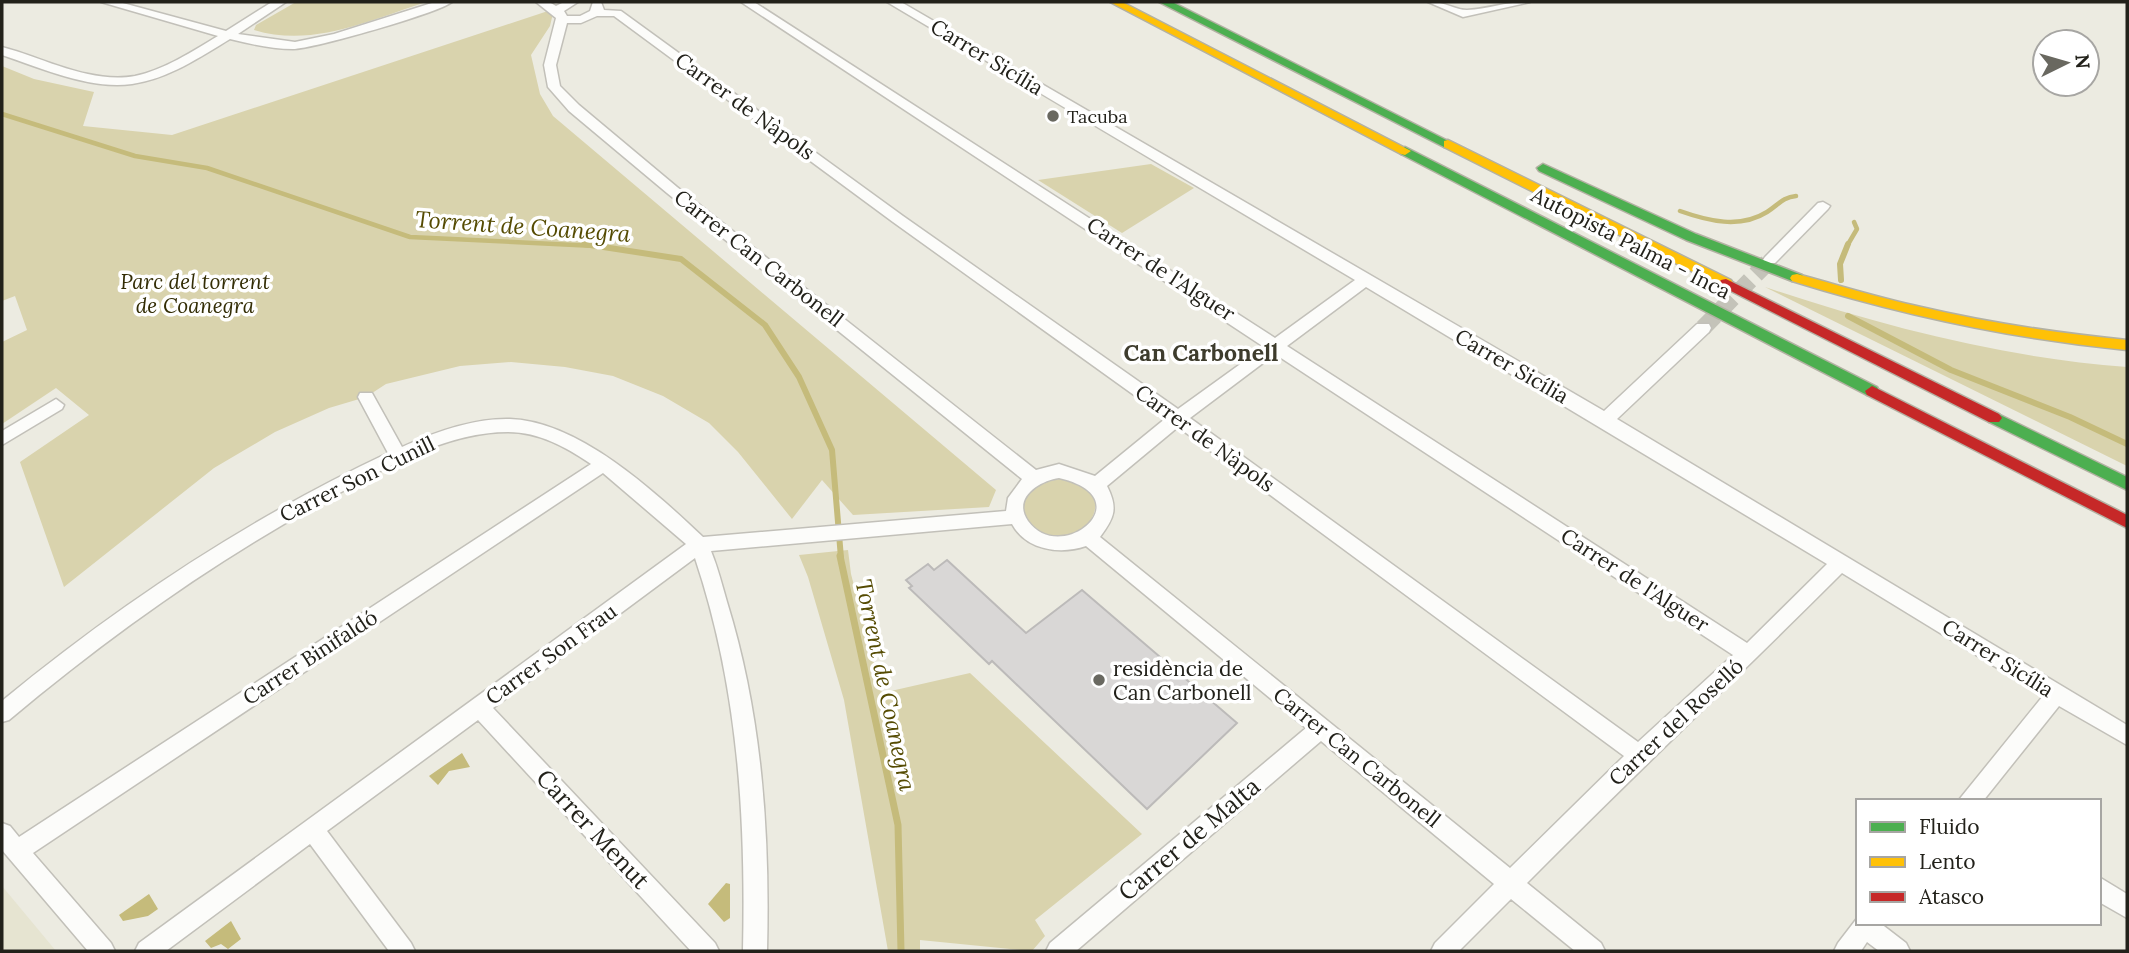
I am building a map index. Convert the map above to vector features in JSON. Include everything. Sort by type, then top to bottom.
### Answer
[{"type":"highway","name":"Autopista Palma - Inca","points":[[1115,2],[2127,522]]},
{"type":"highway","name":"Autopista Palma - Inca","points":[[1164,2],[2127,484]]},
{"type":"highway","points":[[1535,163],[1691,237],[1760,265],[1821,285],[1916,312],[1981,326],[2127,345]]},
{"type":"highway","points":[[1590,215],[1767,282],[1875,315],[1986,340],[2127,360]]},
{"type":"street","points":[[107,2],[255,42],[295,46],[337,37],[446,2]]},
{"type":"street","points":[[2,51],[93,77],[130,81],[159,74],[280,2]]},
{"type":"street","points":[[542,2],[570,20],[620,2]]},
{"type":"street","points":[[560,15],[561,8],[572,2]]},
{"type":"street","name":"Carrer de l'Alguer","points":[[747,2],[1748,654]]},
{"type":"street","name":"Carrer Sicília","points":[[893,2],[1364,281],[1605,420],[2127,736]]},
{"type":"street","points":[[1434,2],[1463,14],[1524,2]]},
{"type":"street","points":[[558,40],[593,11]]},
{"type":"street","name":"Carrer de Nàpols","points":[[593,11],[617,13],[1639,755]]},
{"type":"street","name":"Carrer Can Carbonell","points":[[560,15],[558,40],[550,65],[554,87],[574,108],[672,190],[1033,478]]},
{"type":"street","points":[[1770,260],[1824,206]]},
{"type":"street","points":[[1097,484],[1178,418],[1364,281]]},
{"type":"street","points":[[1605,420],[1703,328]]},
{"type":"street","points":[[366,397],[398,455]]},
{"type":"street","points":[[2,439],[56,405]]},
{"type":"street","name":"Carrer Son Cunill","points":[[2,713],[103,631],[214,554],[398,455],[443,438],[498,425],[533,429],[562,438],[584,449],[604,464],[699,545]]},
{"type":"street","name":"Carrer Binifaldó","points":[[9,842],[604,464]]},
{"type":"street","points":[[1059,471],[1087,476],[1097,484],[1105,494],[1108,506],[1106,517],[1099,528],[1088,537],[1075,542],[1045,542],[1022,528],[1016,517],[1017,495],[1033,478],[1059,471]]},
{"type":"street","points":[[755,951],[753,772],[736,665],[699,545],[1016,517]]},
{"type":"street","name":"Carrer Can Carbonell","points":[[1088,537],[1593,951]]},
{"type":"street","name":"Carrer Son Frau","points":[[147,951],[699,545]]},
{"type":"street","name":"Carrer del Roselló","points":[[1511,884],[1639,755],[1748,654],[1841,562]]},
{"type":"street","points":[[1971,799],[2056,695]]},
{"type":"street","name":"Carrer Menut","points":[[479,707],[708,951]]},
{"type":"street","name":"Carrer de Malta","points":[[1058,951],[1321,728]]},
{"type":"street","points":[[313,829],[403,951]]},
{"type":"street","points":[[9,842],[103,951]]},
{"type":"street","points":[[1443,951],[1511,884]]},
{"type":"street","points":[[2101,889],[2127,907]]},
{"type":"street","points":[[1846,951],[1867,925],[1898,951]]},
{"type":"shaded area","points":[[462,753],[470,767],[449,771],[438,785],[429,776]]},
{"type":"shaded area","points":[[726,883],[730,884],[730,918],[724,922],[708,904]]},
{"type":"shaded area","points":[[2,886],[56,951],[2,951]]},
{"type":"shaded area","points":[[149,894],[158,909],[148,916],[123,921],[119,915]]},
{"type":"shaded area","points":[[231,921],[241,939],[228,949],[221,944],[211,948],[205,941]]},
{"type":"green space","points":[[296,2],[426,2],[363,24],[320,34],[276,35],[254,30],[256,25]]},
{"type":"green space","name":"Parc del torrent de Coanegra","points":[[554,9],[550,26],[531,55],[540,94],[553,116],[996,490],[989,507],[853,515],[822,480],[792,519],[738,452],[709,423],[663,396],[613,376],[565,367],[511,362],[460,366],[386,384],[366,397],[329,408],[275,432],[214,468],[64,587],[20,462],[89,415],[56,388],[2,424],[2,342],[27,330],[15,296],[2,301],[2,66],[34,79],[94,92],[83,126],[172,135]]},
{"type":"green space","points":[[1151,164],[1194,188],[1122,233],[1038,180]]},
{"type":"green space","points":[[1765,287],[1854,315],[1989,348],[2081,363],[2127,367],[2127,466]]},
{"type":"green space","points":[[1060,479],[1081,485],[1092,495],[1095,507],[1091,520],[1081,530],[1068,536],[1052,536],[1035,528],[1027,520],[1023,504],[1033,490]]},
{"type":"green space","points":[[848,550],[851,574],[882,693],[970,673],[1142,834],[1035,920],[1045,936],[1032,951],[920,940],[920,951],[888,951],[844,700],[799,555]]},
{"type":"building","name":"residència de Can Carbonell","points":[[947,560],[1026,633],[1082,590],[1237,723],[1147,809],[992,661],[989,664],[909,588],[912,586],[906,580],[928,564],[934,570]]},
{"type":"waterway","name":"Torrent de Coanegra","points":[[2,114],[135,156],[207,168],[410,237],[595,246]]},
{"type":"waterway","points":[[1680,211],[1702,218],[1735,222],[1757,217],[1796,196]]},
{"type":"waterway","points":[[1848,245],[1857,229],[1854,222]]},
{"type":"waterway","name":"Torrent de Coanegra","points":[[584,244],[681,259],[765,325],[799,377],[832,450],[841,558]]},
{"type":"waterway","points":[[1841,280],[1840,264],[1848,245]]},
{"type":"waterway","points":[[1848,316],[1951,370],[2070,417],[2127,444]]},
{"type":"waterway","name":"Torrent de Coanegra","points":[[840,556],[898,825],[901,951]]},
{"type":"tunnel","points":[[1703,328],[1770,260]]},
{"type":"traffic: fast","points":[[1164,2],[1448,144]]},
{"type":"traffic: fast","points":[[1405,151],[1872,391]]},
{"type":"traffic: fast","points":[[1543,168],[1691,237],[1797,278]]},
{"type":"traffic: fast","points":[[1994,418],[2127,484]]},
{"type":"traffic: slow","points":[[1115,2],[1405,151]]},
{"type":"traffic: slow","points":[[1448,144],[1726,283]]},
{"type":"traffic: slow","points":[[1797,278],[1919,312],[2043,335],[2127,345]]},
{"type":"traffic: jam","points":[[1726,283],[1994,418]]},
{"type":"traffic: jam","points":[[1872,391],[2127,522]]},
{"type":"place","name":"Tacuba","points":[[1053,116]]},
{"type":"place","name":"residència de Can Carbonell","points":[[1099,680]]},
{"type":"district","name":"Can Carbonell","points":[[1201,352]]}]
